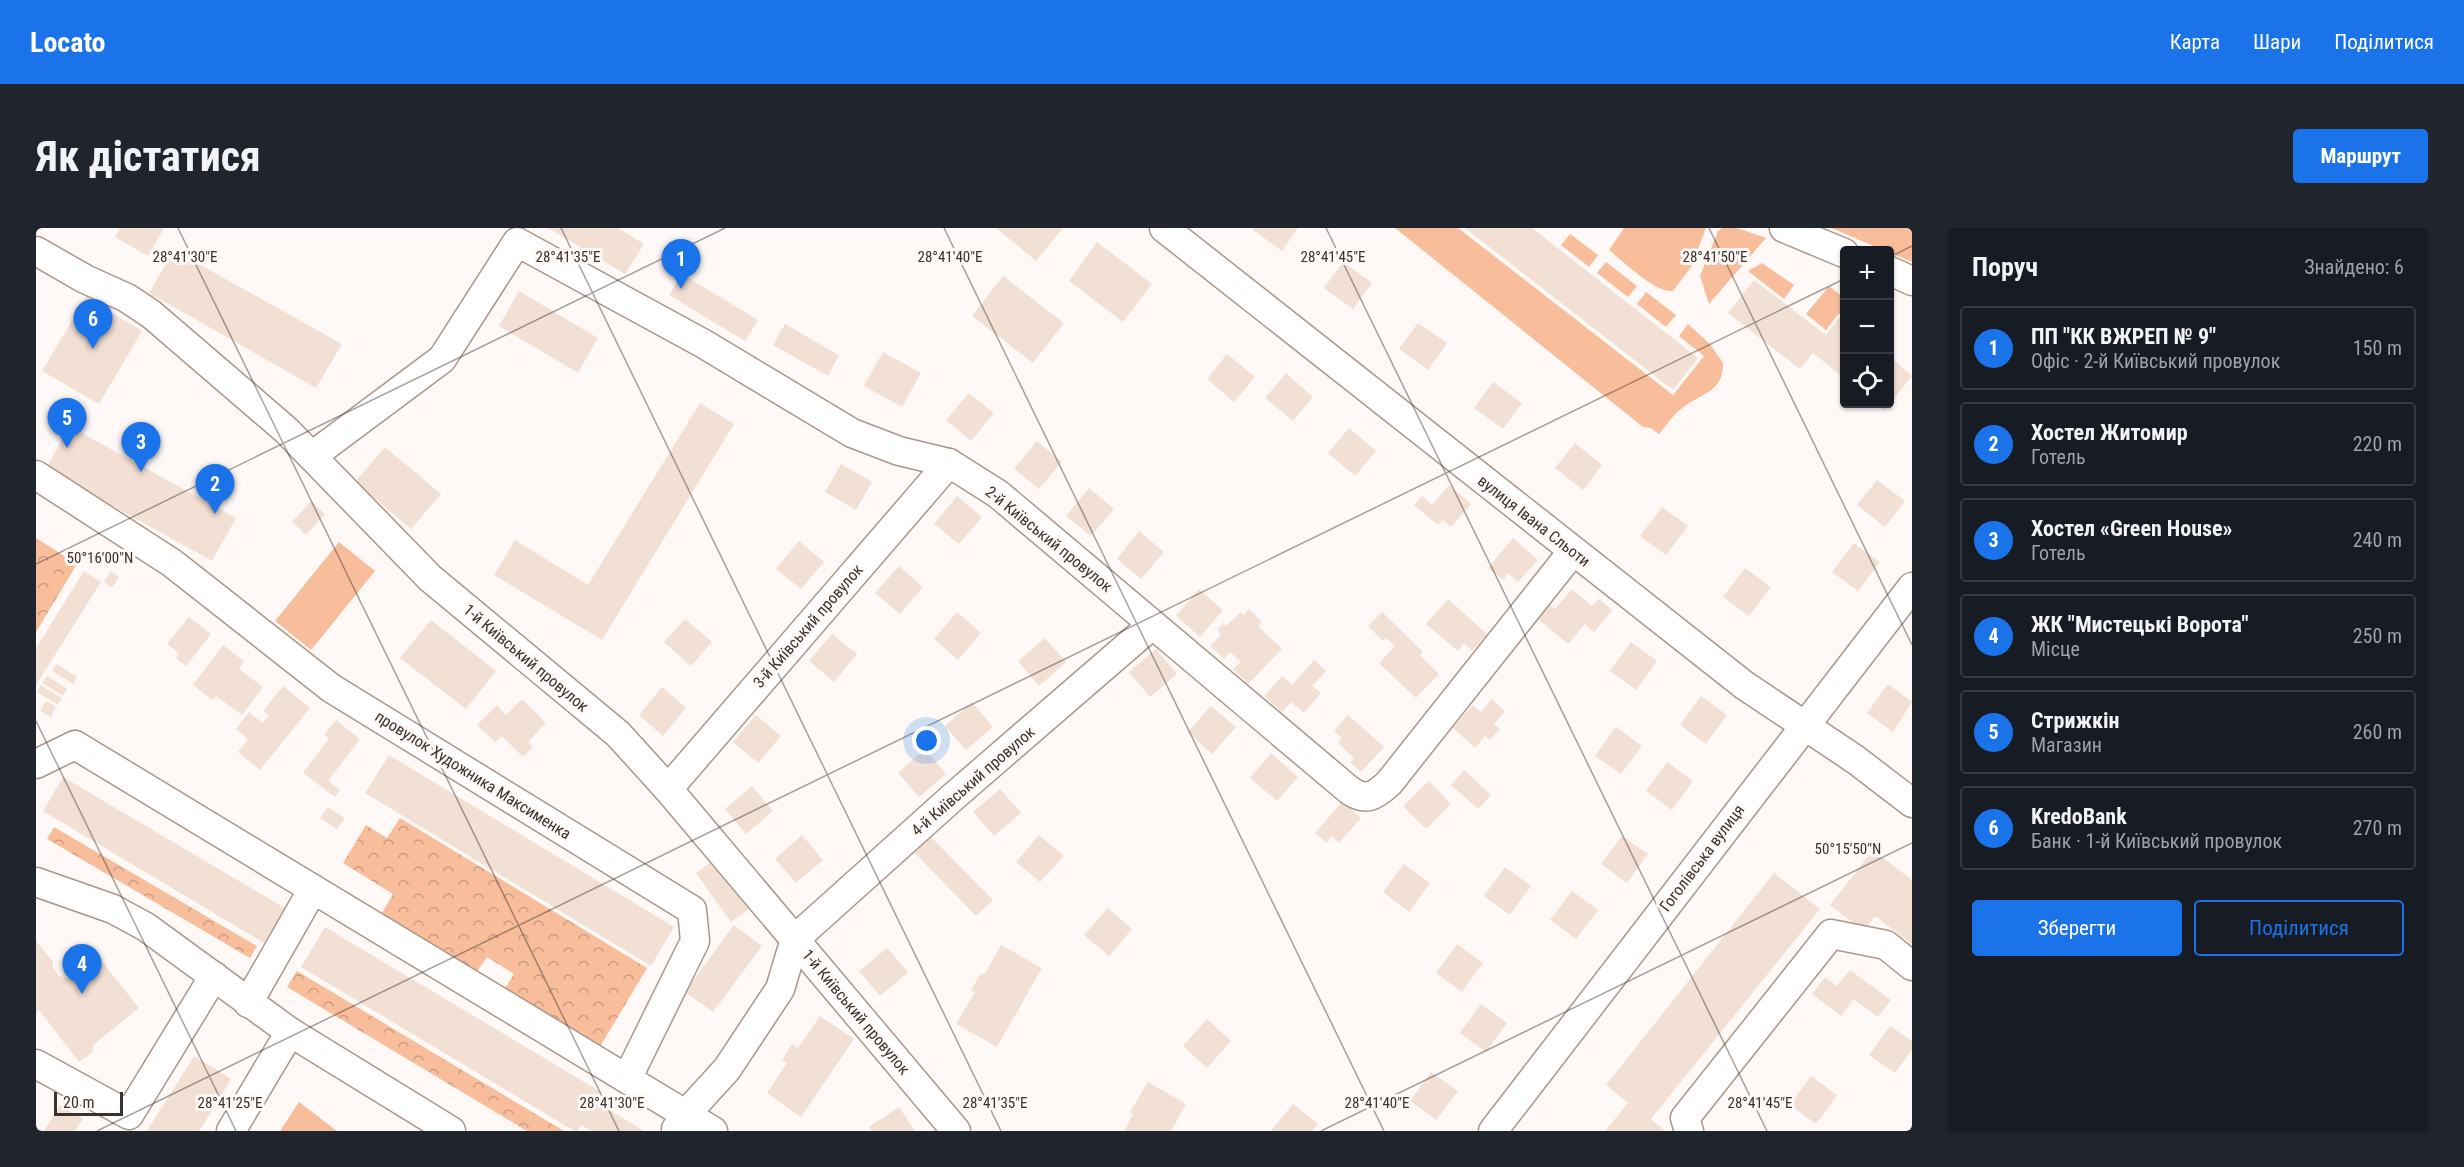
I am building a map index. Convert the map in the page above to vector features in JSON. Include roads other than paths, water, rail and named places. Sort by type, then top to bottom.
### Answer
[{"type":"street","name":"вулиця Івана Сльоти","points":[[1164,228],[1744,685],[1803,727],[1856,760],[1912,803]]},
{"type":"street","points":[[1785,228],[1840,251]]},
{"type":"street","name":"2-й Київський провулок","points":[[312,456],[442,359],[517,242],[704,344],[852,433],[899,451],[949,463],[998,494],[1349,790],[1365,798],[1376,796],[1573,551]]},
{"type":"street","name":"1-й Київський провулок","points":[[36,251],[85,279],[127,298],[152,314],[286,430],[430,578],[618,734],[668,789],[956,1131]]},
{"type":"street","points":[[1894,273],[1912,281]]},
{"type":"street","name":"3-й Київський провулок","points":[[668,789],[949,463]]},
{"type":"street","name":"провулок Художника Максименка","points":[[36,475],[172,563],[331,688],[692,910],[695,940],[627,1079]]},
{"type":"street","name":"Гоголівська вулиця","points":[[1502,1128],[1803,727],[1912,586]]},
{"type":"street","name":"4-й Київський провулок","points":[[795,939],[953,797],[1152,625]]},
{"type":"street","points":[[36,764],[75,745],[627,1079],[681,1123],[713,1131]]},
{"type":"street","points":[[36,882],[113,909],[146,927],[290,1032],[446,1130]]},
{"type":"street","points":[[248,1003],[313,889]]},
{"type":"street","points":[[1689,1131],[1685,1118],[1831,934],[1886,945],[1912,966]]},
{"type":"street","points":[[681,1123],[727,1069],[780,989],[795,939]]},
{"type":"street","points":[[36,1064],[129,1115],[214,976]]},
{"type":"street","points":[[231,1131],[290,1032]]},
{"type":"place","name":"ПП \"КК ВЖРЕП № 9\"","points":[[681,289]]},
{"type":"place","name":"KredoBank","points":[[93,349]]},
{"type":"place","name":"Стрижкін","points":[[67,448]]},
{"type":"place","name":"Хостел «Green House»","points":[[141,472]]},
{"type":"place","name":"Хостел Житомир","points":[[215,514]]},
{"type":"place","name":"ЖК \"Мистецькі Ворота\"","points":[[82,994]]}]
